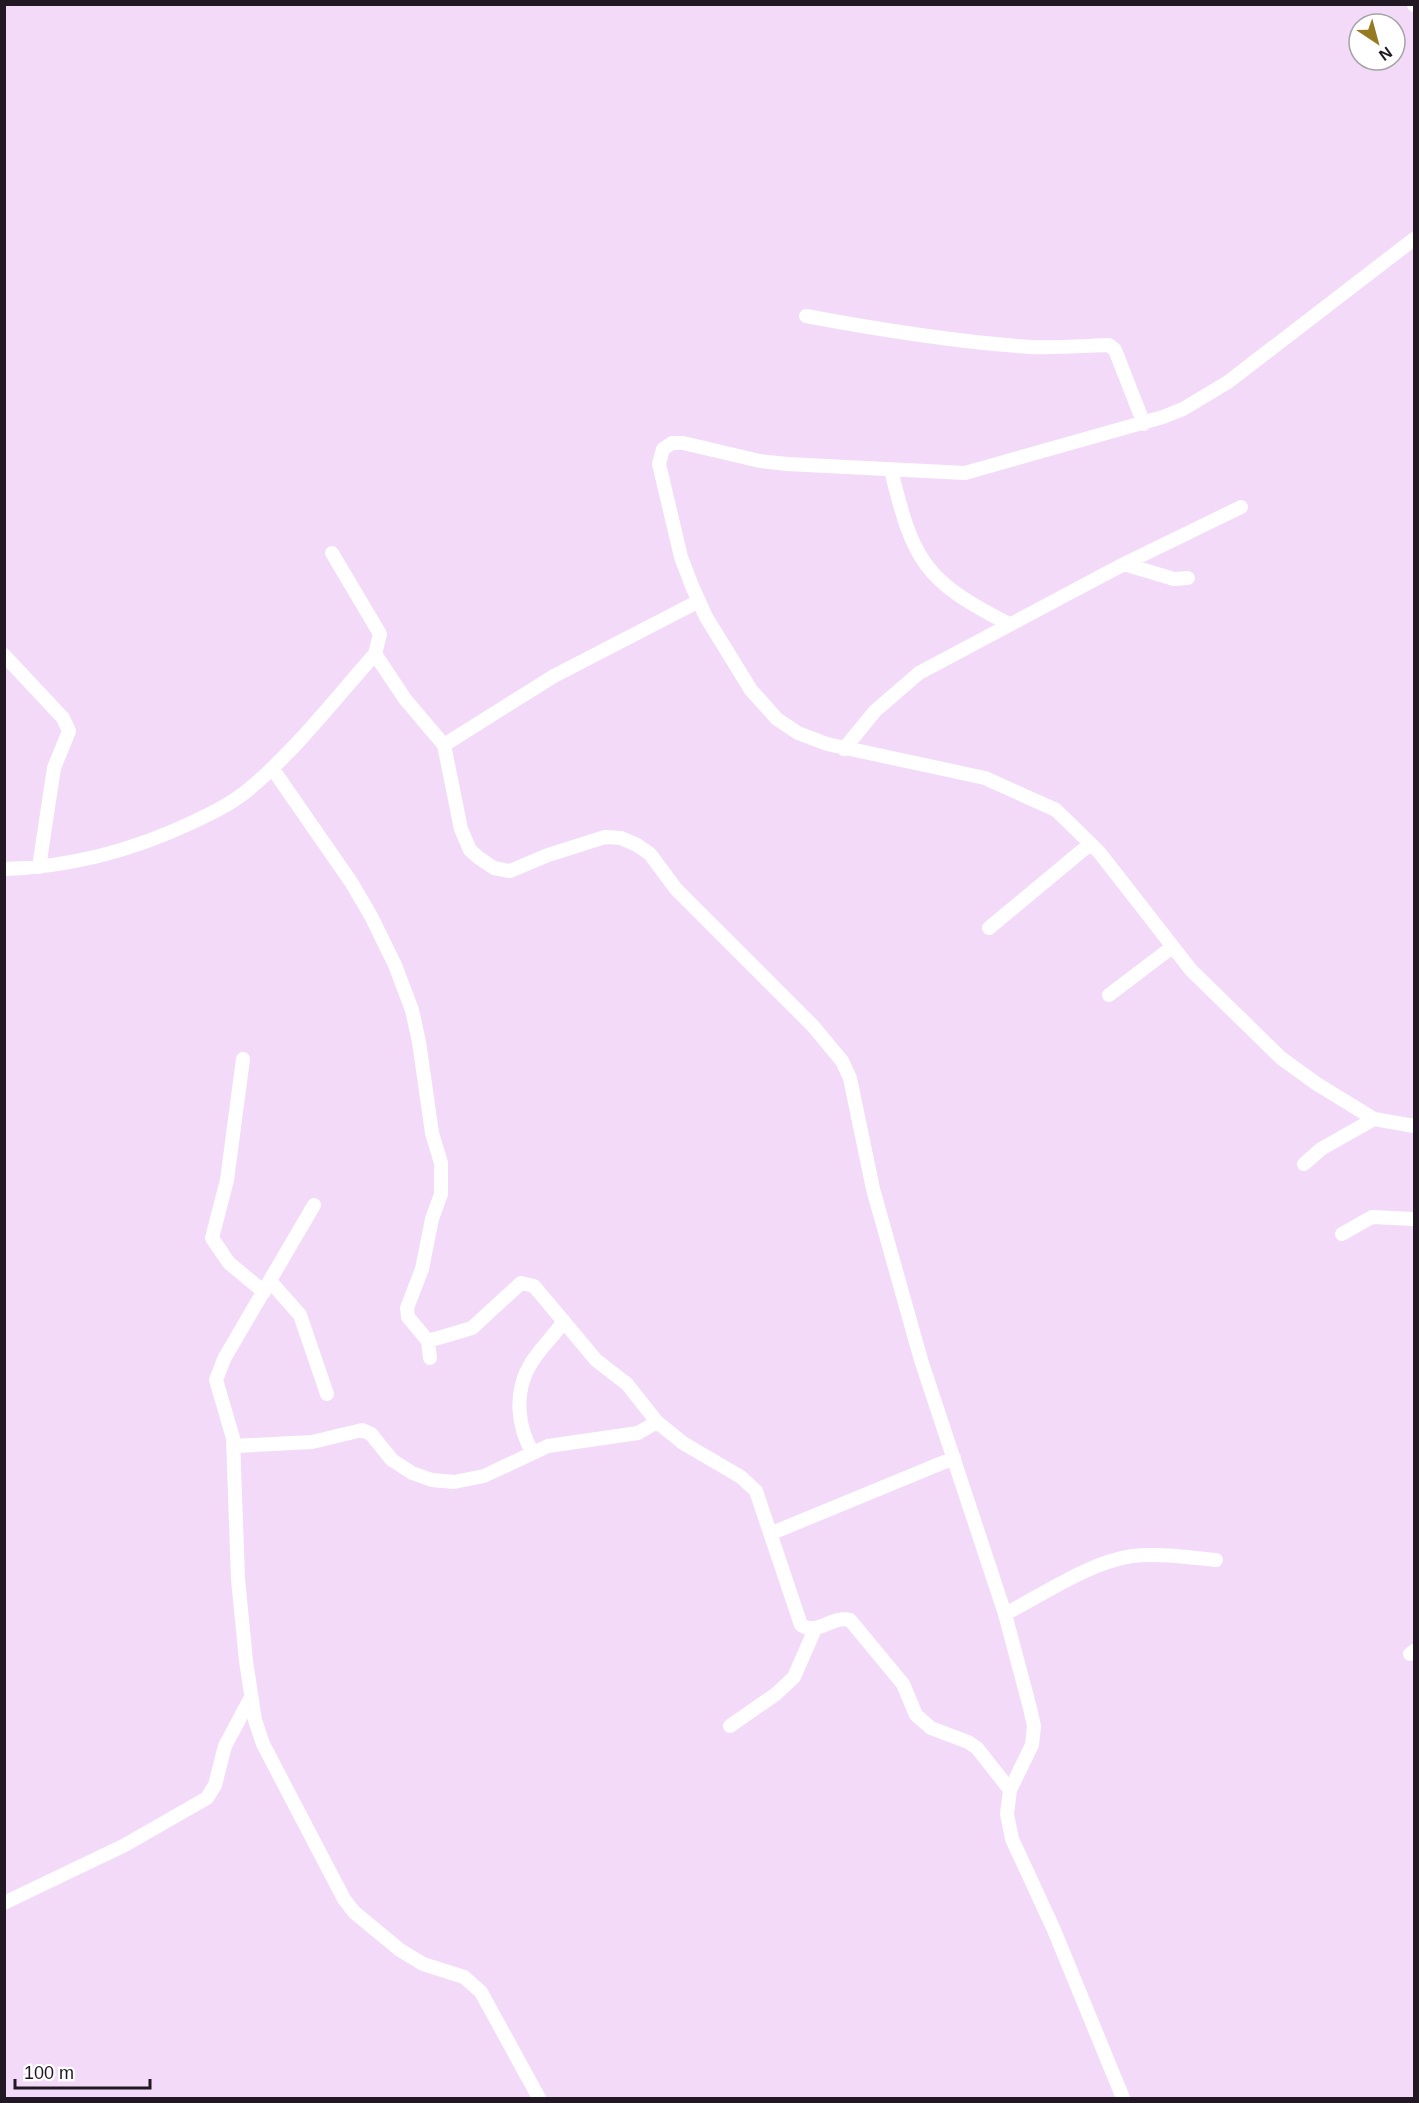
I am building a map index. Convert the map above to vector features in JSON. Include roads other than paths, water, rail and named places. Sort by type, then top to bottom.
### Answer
[{"type":"street","points":[[1414,239],[1228,382],[1183,409],[1144,424],[974,471],[891,470],[769,462],[683,443],[668,445],[659,458],[662,480],[681,557],[699,601],[762,704],[777,719],[798,733],[844,749],[999,783],[1056,810],[1090,844],[1171,948],[1281,1058],[1317,1084],[1374,1119],[1414,1126]]},
{"type":"street","points":[[806,316],[895,333],[960,341],[1034,347],[1109,345],[1115,350],[1144,424]]},
{"type":"street","points":[[891,470],[905,527],[926,567],[966,601],[1009,624]]},
{"type":"street","points":[[844,749],[875,711],[919,673],[1124,564],[1241,507]]},
{"type":"street","points":[[4,869],[88,860],[160,837],[225,807],[272,768],[375,654],[380,634],[332,553]]},
{"type":"street","points":[[1124,564],[1174,579],[1188,578]]},
{"type":"street","points":[[444,745],[554,676],[699,601]]},
{"type":"street","points":[[375,654],[405,699],[444,745],[461,830],[470,849],[479,858],[494,868],[510,871],[548,855],[605,837],[621,838],[637,845],[650,854],[676,889],[813,1026],[842,1061],[850,1078],[871,1179],[914,1337],[1005,1614],[1034,1726],[1032,1745],[1010,1791],[1007,1814],[1012,1839],[1054,1930],[1123,2098]]},
{"type":"street","points":[[4,655],[63,718],[69,731],[54,768],[39,867]]},
{"type":"street","points":[[272,768],[351,882],[371,916],[395,965],[412,1010],[432,1132],[441,1163],[439,1201],[432,1219],[422,1269],[407,1308],[408,1317],[428,1341],[430,1358]]},
{"type":"street","points":[[989,927],[1090,844]]},
{"type":"street","points":[[1109,995],[1171,948]]},
{"type":"street","points":[[243,1059],[227,1180],[212,1238],[229,1263],[267,1287],[300,1315],[327,1394]]},
{"type":"street","points":[[1304,1164],[1321,1149],[1374,1119]]},
{"type":"street","points":[[314,1205],[224,1359],[217,1376],[234,1446],[238,1579],[250,1699],[255,1720],[268,1754],[349,1905],[363,1922],[400,1950],[423,1964],[464,1977],[481,1992],[539,2098]]},
{"type":"street","points":[[1342,1234],[1372,1217],[1414,1219]]},
{"type":"street","points":[[428,1341],[472,1328],[515,1287],[525,1282],[539,1290],[596,1360],[627,1384],[657,1422],[683,1443],[750,1484],[761,1499],[801,1625],[807,1629],[815,1629],[836,1620],[850,1620],[903,1684],[916,1714],[931,1728],[968,1742],[977,1748],[1010,1791]]},
{"type":"street","points":[[533,1453],[523,1431],[519,1407],[522,1381],[531,1363],[564,1321]]},
{"type":"street","points":[[234,1446],[312,1442],[362,1430],[371,1434],[392,1460],[412,1473],[432,1480],[454,1482],[484,1476],[533,1453],[564,1442],[638,1433],[657,1422]]},
{"type":"street","points":[[772,1533],[954,1458]]},
{"type":"street","points":[[1005,1614],[1110,1561],[1131,1556],[1164,1555],[1216,1560]]},
{"type":"street","points":[[730,1726],[776,1694],[794,1677],[815,1629]]},
{"type":"street","points":[[4,1903],[125,1845],[207,1798],[214,1785],[225,1746],[250,1699]]}]
